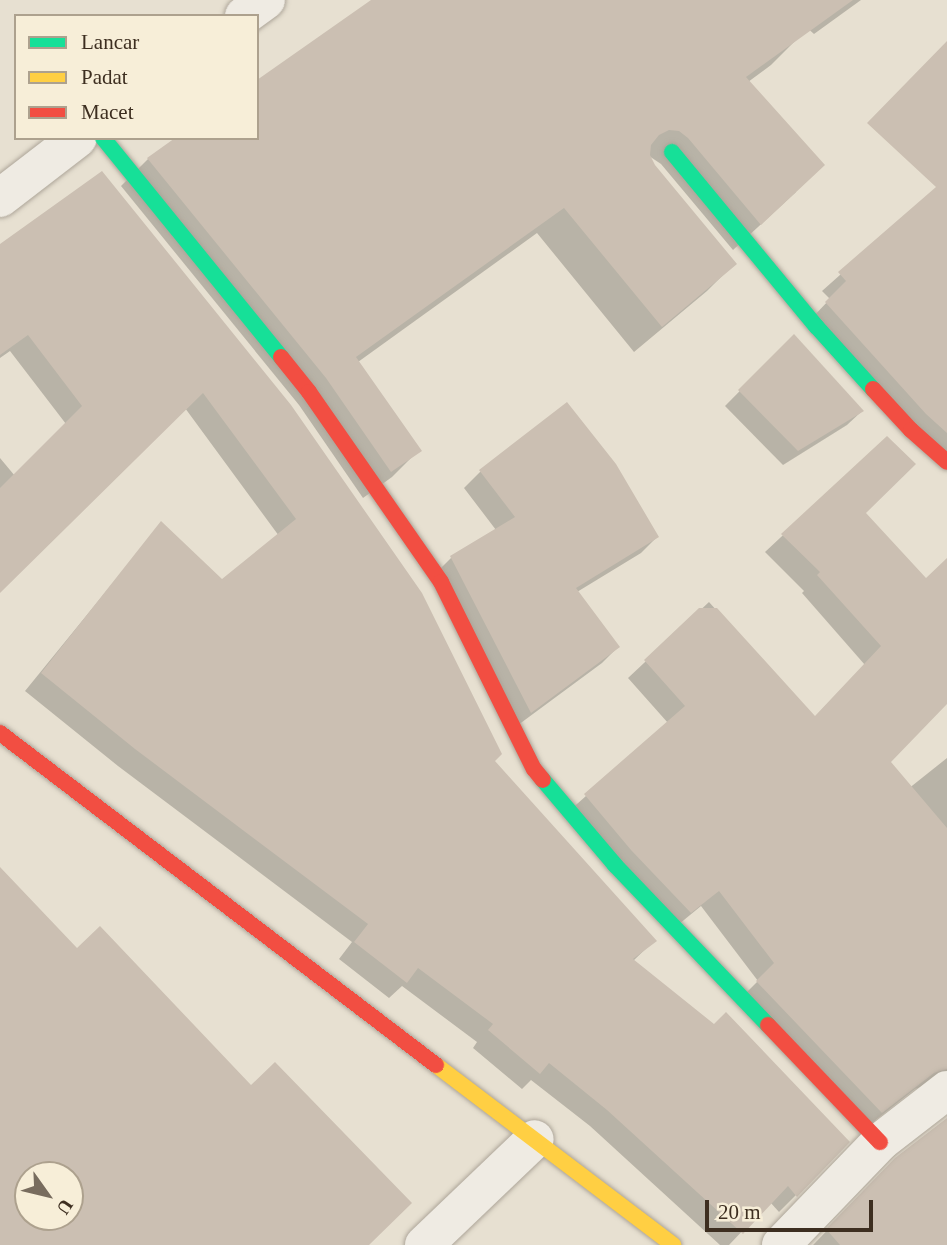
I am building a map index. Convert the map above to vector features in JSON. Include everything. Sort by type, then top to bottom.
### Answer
[{"type":"street","points":[[247,14],[266,0]]},
{"type":"street","points":[[0,198],[75,140]]},
{"type":"street","points":[[105,140],[309,393],[441,582],[534,769],[615,865],[880,1142]]},
{"type":"street","points":[[672,152],[816,326],[911,430],[947,462]]},
{"type":"street","points":[[0,733],[673,1245]]},
{"type":"street","points":[[780,1245],[880,1142],[947,1090]]},
{"type":"street","points":[[424,1245],[535,1139]]},
{"type":"building","points":[[371,0],[853,0],[746,77],[825,165],[761,225],[688,138],[679,131],[669,130],[659,135],[651,145],[650,155],[655,165],[737,264],[662,327],[564,208],[356,357],[422,451],[391,472],[326,378],[147,158],[172,140],[259,140],[259,79]]},
{"type":"building","points":[[947,41],[947,433],[926,414],[825,302],[846,281],[838,272],[936,187],[867,123]]},
{"type":"building","points":[[102,171],[291,405],[422,593],[502,754],[495,761],[657,941],[633,959],[714,1024],[726,1012],[850,1142],[797,1197],[788,1186],[743,1234],[607,1110],[549,1063],[540,1074],[488,1030],[493,1024],[418,968],[407,983],[354,942],[368,924],[135,749],[41,673],[161,521],[222,579],[296,519],[203,393],[0,593],[0,488],[82,406],[28,335],[0,355],[0,244]]},
{"type":"building","points":[[794,334],[864,411],[798,451],[738,390]]},
{"type":"building","points":[[567,402],[616,464],[659,537],[576,588],[620,647],[531,713],[450,556],[515,517],[479,470]]},
{"type":"building","points":[[887,436],[916,464],[866,513],[926,578],[947,558],[947,704],[891,762],[947,828],[947,1069],[934,1073],[882,1113],[756,981],[774,963],[719,891],[691,913],[631,850],[584,794],[685,706],[644,660],[699,608],[717,608],[815,716],[881,646],[817,575],[820,572],[781,534]]},
{"type":"building","points":[[0,867],[77,948],[100,926],[251,1085],[275,1062],[412,1203],[369,1245],[0,1245]]},
{"type":"building","points":[[947,1118],[947,1245],[840,1245],[826,1229],[895,1158]]},
{"type":"traffic: fast","points":[[105,140],[281,357]]},
{"type":"traffic: fast","points":[[672,152],[816,326],[873,389]]},
{"type":"traffic: fast","points":[[543,780],[615,865],[768,1025]]},
{"type":"traffic: slow","points":[[436,1065],[673,1245]]},
{"type":"traffic: jam","points":[[281,357],[309,392],[441,582],[534,769],[543,780]]},
{"type":"traffic: jam","points":[[873,389],[911,430],[947,462]]},
{"type":"traffic: jam","points":[[0,733],[436,1065]]},
{"type":"traffic: jam","points":[[768,1025],[880,1142]]}]
